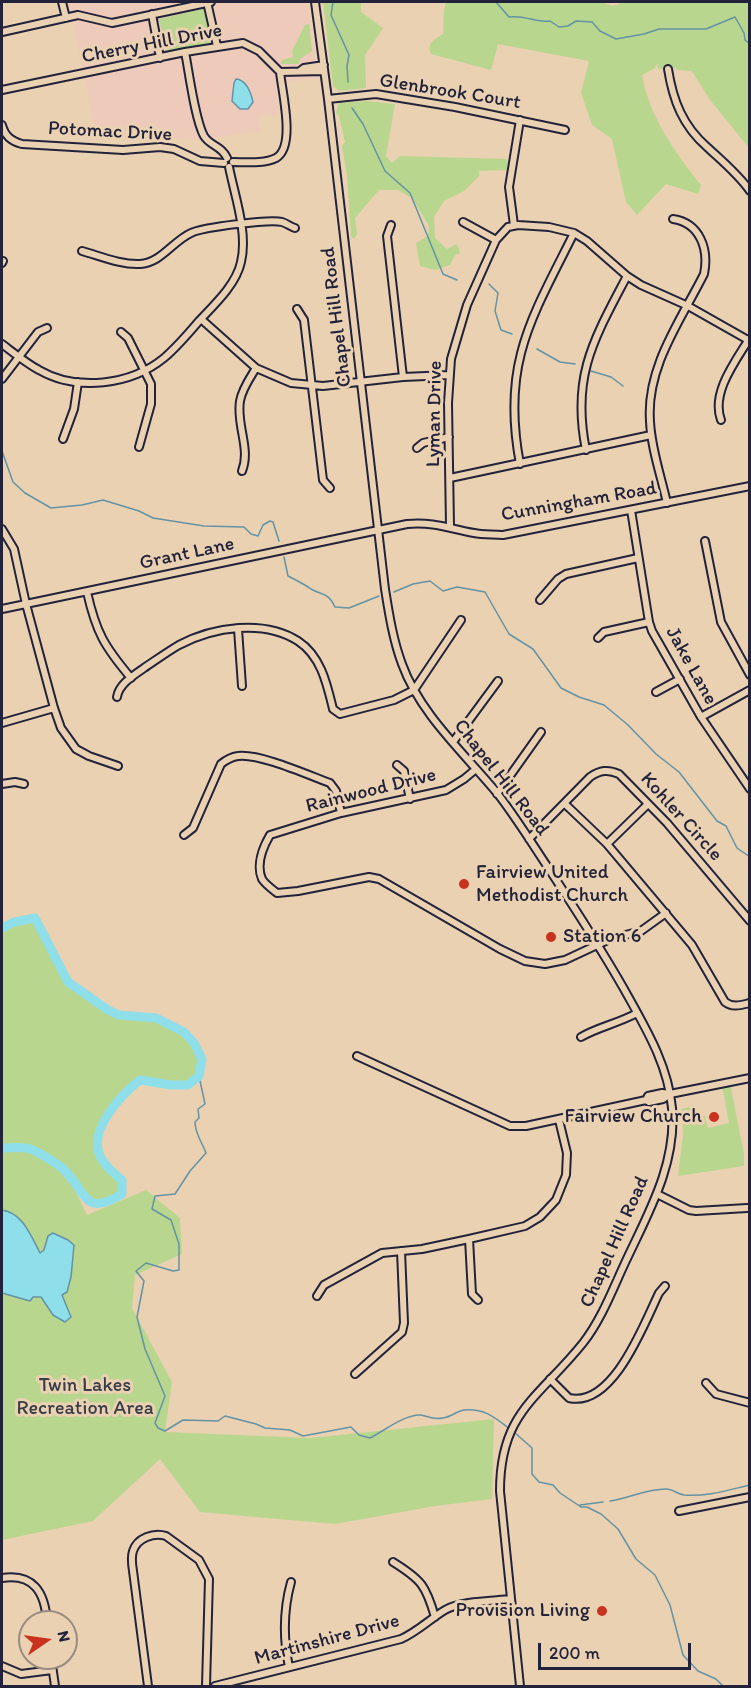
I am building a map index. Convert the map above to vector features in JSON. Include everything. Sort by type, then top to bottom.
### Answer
[{"type":"street","points":[[62,2],[66,18]]},
{"type":"street","points":[[2,32],[83,15],[112,23],[209,2],[217,46]]},
{"type":"street","name":"Chapel Hill Road","points":[[315,2],[360,382],[393,635],[403,666],[414,690],[428,711],[497,794],[598,943],[659,1053],[670,1094],[673,1129],[671,1151],[657,1194],[598,1321],[583,1342],[528,1402],[513,1425],[506,1443],[500,1471],[500,1491],[518,1686]]},
{"type":"street","points":[[152,14],[160,58]]},
{"type":"street","name":"Cherry Hill Drive","points":[[2,90],[185,52],[243,43],[259,51],[280,72]]},
{"type":"street","points":[[2,344],[40,371],[57,377],[78,382],[114,381],[145,370],[163,359],[225,291],[241,265],[243,252],[241,225],[228,163],[220,147],[207,140],[201,129],[185,52]]},
{"type":"street","points":[[280,72],[300,71],[304,73],[324,68]]},
{"type":"street","points":[[668,69],[675,103],[684,121],[704,145],[735,172],[750,191]]},
{"type":"street","name":"Potomac Drive","points":[[2,125],[6,136],[22,144],[123,150],[160,147],[174,149],[200,161],[228,163],[268,160],[276,158],[283,152],[286,144],[287,133],[280,72]]},
{"type":"street","name":"Glenbrook Court","points":[[328,99],[376,94],[565,129]]},
{"type":"street","points":[[514,225],[509,187],[520,120]]},
{"type":"street","points":[[667,503],[651,435],[650,404],[655,374],[662,356],[704,274],[706,263],[705,250],[696,231],[684,221],[673,219]]},
{"type":"street","points":[[82,251],[140,264],[162,255],[190,233],[205,228],[282,222],[295,228]]},
{"type":"street","points":[[463,222],[496,240],[503,231],[514,225],[549,226],[574,233],[597,248],[627,276],[641,285],[688,306],[749,339],[723,384],[717,409],[721,420]]},
{"type":"street","points":[[391,225],[387,236],[403,377]]},
{"type":"street","points":[[520,464],[514,435],[513,410],[518,361],[533,314],[574,233]]},
{"type":"street","name":"Lyman Drive","points":[[450,526],[449,375],[457,333],[496,240]]},
{"type":"street","points":[[586,450],[580,407],[581,386],[587,358],[627,276]]},
{"type":"street","points":[[297,309],[304,320],[323,480],[330,488]]},
{"type":"street","points":[[201,319],[256,368],[291,383],[312,387],[403,377],[449,375]]},
{"type":"street","points":[[2,379],[38,332],[47,328]]},
{"type":"street","points":[[121,332],[128,338],[152,384],[153,393],[139,447]]},
{"type":"street","points":[[242,471],[246,461],[239,411],[240,401],[242,391],[256,368]]},
{"type":"street","points":[[63,439],[74,409],[78,382]]},
{"type":"street","points":[[450,478],[651,435]]},
{"type":"street","points":[[417,448],[423,443],[449,437]]},
{"type":"street","name":"Cunningham Road","points":[[380,530],[426,522],[475,533],[503,535],[750,486]]},
{"type":"street","name":"Jake Lane","points":[[631,510],[649,622],[701,717],[749,787]]},
{"type":"street","points":[[2,529],[14,549],[26,604],[61,728],[76,749],[118,766]]},
{"type":"street","name":"Grant Lane","points":[[2,609],[380,530]]},
{"type":"street","points":[[705,541],[721,622],[750,675]]},
{"type":"street","points":[[540,600],[558,579],[566,574],[638,558]]},
{"type":"street","points":[[87,592],[100,637],[131,678]]},
{"type":"street","points":[[117,697],[118,691],[131,678],[180,645],[208,634],[238,629],[271,631],[299,642],[314,656],[325,676],[333,709],[340,714],[394,700],[414,690],[461,620]]},
{"type":"street","points":[[598,638],[604,632],[649,622]]},
{"type":"street","points":[[238,629],[242,686]]},
{"type":"street","points":[[656,692],[680,679]]},
{"type":"street","points":[[453,742],[498,681]]},
{"type":"street","points":[[701,717],[750,690]]},
{"type":"street","points":[[2,723],[54,708]]},
{"type":"street","points":[[497,794],[541,732]]},
{"type":"street","points":[[184,835],[192,828],[221,764],[239,755],[253,756],[330,783],[336,791],[341,813]]},
{"type":"street","points":[[397,765],[404,771],[410,799]]},
{"type":"street","name":"Rainwood Drive","points":[[476,769],[446,790],[341,813],[270,835],[264,846],[260,868],[263,881],[277,893],[369,877],[380,879],[500,949],[525,961],[545,964],[565,960],[598,943]]},
{"type":"street","name":"Kohler Circle","points":[[565,804],[597,772],[606,770],[619,774],[667,823],[750,921]]},
{"type":"street","points":[[2,784],[15,782],[24,784]]},
{"type":"street","points":[[529,839],[565,804],[607,844],[692,945],[725,1002],[729,1005],[750,1003]]},
{"type":"street","points":[[607,844],[648,804]]},
{"type":"street","points":[[598,943],[641,931],[666,913]]},
{"type":"street","points":[[581,1037],[589,1032],[621,1022],[637,1013]]},
{"type":"street","points":[[357,1056],[510,1126],[526,1126],[646,1100],[649,1102],[663,1099],[670,1094],[750,1078]]},
{"type":"street","points":[[317,1296],[324,1285],[382,1253],[422,1249],[469,1239],[525,1226],[540,1217],[556,1200],[566,1175],[567,1153],[559,1120]]},
{"type":"street","points":[[657,1194],[688,1210],[747,1208]]},
{"type":"street","points":[[469,1239],[472,1294],[478,1300]]},
{"type":"street","points":[[355,1374],[402,1332],[404,1323],[401,1251]]},
{"type":"street","points":[[550,1379],[569,1398],[586,1399],[595,1393],[614,1376],[630,1356],[659,1293],[665,1286]]},
{"type":"street","points":[[706,1383],[716,1394],[750,1403]]},
{"type":"street","points":[[679,1511],[750,1497]]},
{"type":"street","points":[[148,1686],[132,1552],[142,1539],[160,1534],[199,1560],[205,1569],[208,1579],[206,1686]]},
{"type":"street","points":[[393,1562],[418,1579],[428,1592],[435,1617]]},
{"type":"street","points":[[2,1578],[24,1579],[37,1588],[44,1599],[45,1610]]},
{"type":"street","points":[[289,1668],[283,1641],[287,1595],[291,1581]]},
{"type":"street","name":"Martinshire Drive","points":[[214,1686],[401,1639],[446,1609],[456,1606],[511,1599]]},
{"type":"street","points":[[2,1666],[21,1674],[52,1670],[55,1686]]},
{"type":"shaded area","points":[[69,2],[307,2],[317,78],[276,83],[278,114],[258,117],[260,131],[200,140],[96,133]]},
{"type":"green space","points":[[323,2],[361,2],[361,12],[383,28],[365,55],[366,88],[339,91],[333,86]]},
{"type":"green space","points":[[446,2],[601,2],[612,6],[620,2],[749,2],[749,148],[710,100],[692,71],[676,68],[658,69],[657,63],[655,68],[642,75],[651,106],[664,133],[701,185],[698,194],[666,184],[637,215],[626,202],[612,139],[592,125],[581,93],[589,61],[498,44],[491,70],[431,54],[431,44],[443,34]]},
{"type":"green space","points":[[202,9],[205,11],[211,43],[166,52],[159,19]]},
{"type":"green space","points":[[309,24],[312,51],[300,59],[299,64],[281,64],[282,60],[293,57],[292,51],[305,25]]},
{"type":"green space","points":[[367,101],[395,104],[386,156],[392,163],[400,156],[507,159],[507,170],[479,171],[479,176],[464,191],[444,201],[434,217],[435,238],[447,249],[457,244],[460,253],[455,255],[450,265],[435,270],[420,266],[416,243],[428,236],[429,226],[412,198],[398,190],[379,190],[355,218],[357,234],[354,239],[351,236],[347,175],[342,146],[345,142],[339,116],[336,113],[339,103]]},
{"type":"green space","name":"Twin Lakes Recreation Area","points":[[35,918],[68,982],[119,1015],[156,1018],[184,1032],[194,1043],[202,1059],[199,1076],[188,1085],[140,1080],[116,1104],[102,1124],[97,1146],[104,1163],[122,1180],[122,1194],[107,1202],[88,1201],[71,1178],[53,1164],[71,1182],[87,1215],[146,1190],[180,1218],[182,1254],[135,1275],[132,1308],[172,1382],[165,1432],[310,1438],[494,1419],[492,1499],[435,1506],[335,1524],[200,1512],[160,1459],[93,1521],[2,1540],[2,928],[14,922]]},
{"type":"green space","points":[[730,1083],[744,1154],[744,1166],[678,1176],[683,1135],[682,1109],[689,1107],[693,1109],[694,1118],[705,1116],[708,1128],[729,1123],[722,1085]]},
{"type":"water","points":[[236,79],[246,84],[250,91],[253,102],[248,109],[240,109],[232,101]]},
{"type":"water","points":[[2,1210],[21,1220],[40,1253],[44,1250],[48,1236],[53,1233],[74,1245],[71,1277],[67,1292],[62,1295],[71,1317],[65,1322],[53,1315],[41,1297],[33,1297],[30,1301],[2,1293]]},
{"type":"waterway","points":[[333,2],[331,15],[349,55],[348,82]]},
{"type":"waterway","points":[[496,2],[509,17],[550,21],[559,27],[568,26],[576,21],[592,22],[600,31],[616,39],[659,29],[706,29],[735,17],[744,33],[745,40],[750,44]]},
{"type":"waterway","points":[[352,108],[363,124],[385,171],[410,193],[443,274],[457,280]]},
{"type":"waterway","points":[[489,284],[498,293],[495,311],[501,330],[512,334]]},
{"type":"waterway","points":[[537,349],[560,362],[575,364]]},
{"type":"waterway","points":[[591,371],[611,377],[623,386]]},
{"type":"waterway","points":[[2,451],[13,482],[25,493],[51,508],[103,500],[139,511],[153,518],[204,526],[244,527],[251,534],[258,536],[263,525],[270,521],[273,522],[279,541]]},
{"type":"waterway","points":[[284,557],[288,576],[327,597],[335,607],[349,608],[379,596]]},
{"type":"waterway","points":[[394,592],[413,584],[430,581],[443,591],[457,587],[485,592],[509,634],[533,649],[561,688],[604,705],[628,725],[656,754],[679,772],[717,821],[726,826],[737,848],[750,857]]},
{"type":"waterway","points":[[2,928],[14,922],[35,918],[68,982],[119,1015],[156,1018],[184,1032],[194,1043],[202,1059],[199,1076],[188,1085],[140,1080],[108,1114],[102,1124],[97,1146],[104,1163],[122,1180],[122,1194],[109,1201],[99,1204],[86,1199],[62,1168],[37,1152],[23,1148],[2,1148]]},
{"type":"waterway","points":[[199,1076],[205,1104],[198,1109],[199,1118],[195,1126],[206,1153],[190,1171],[175,1194],[155,1196],[152,1209],[171,1220],[179,1244],[179,1270],[173,1271],[146,1263],[136,1271],[144,1281],[137,1317],[145,1349],[165,1396],[155,1423],[158,1428],[165,1431],[183,1420],[218,1421],[225,1416],[265,1428],[290,1430],[303,1436],[351,1427],[359,1435],[370,1438],[395,1423],[415,1415],[440,1419],[461,1411],[471,1410],[489,1415],[510,1429]]},
{"type":"waterway","points":[[514,1432],[532,1448],[532,1474],[539,1482],[553,1485],[560,1493],[581,1507],[587,1507],[601,1514],[618,1529],[636,1559],[655,1575],[670,1605],[683,1655],[698,1671],[716,1679],[723,1686]]},
{"type":"waterway","points":[[610,1501],[659,1489],[668,1489],[684,1495],[700,1495],[750,1485]]},
{"type":"waterway","points":[[580,1505],[603,1502]]},
{"type":"place","name":"Fairview United Methodist Church","points":[[464,884]]},
{"type":"place","name":"Station 6","points":[[551,937]]},
{"type":"place","name":"Fairview Church","points":[[714,1117]]},
{"type":"place","name":"Provision Living","points":[[602,1611]]}]
